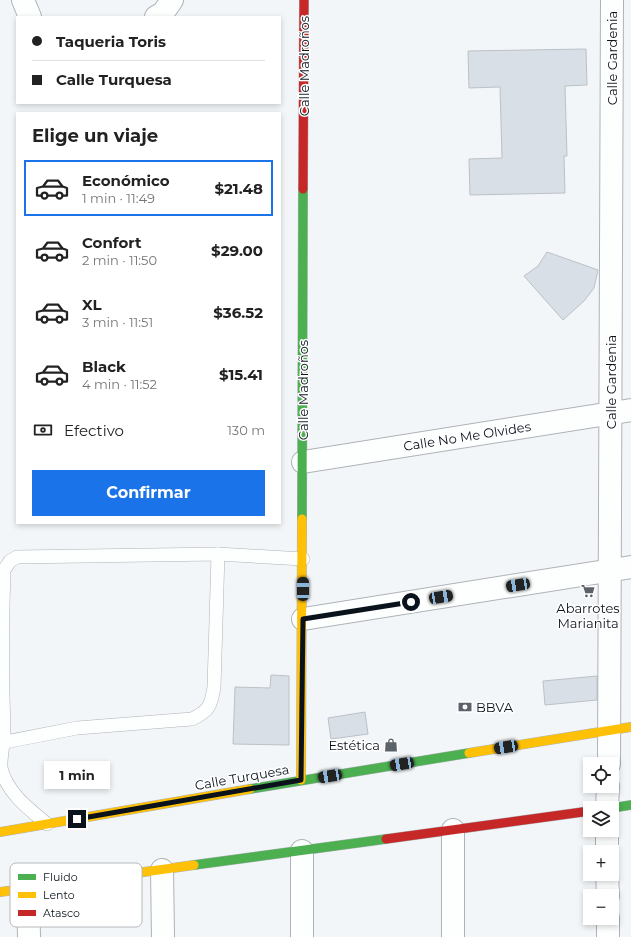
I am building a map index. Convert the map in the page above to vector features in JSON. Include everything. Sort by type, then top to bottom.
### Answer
[{"type":"main road","name":"Calle Madroños","points":[[301,780],[303,619],[304,0]]},
{"type":"main road","name":"Calle Turquesa","points":[[0,832],[301,780],[631,727]]},
{"type":"main road","points":[[619,807],[631,805]]},
{"type":"main road","points":[[142,873],[583,812]]},
{"type":"main road","points":[[0,892],[10,891]]},
{"type":"street","points":[[23,0],[30,16]]},
{"type":"street","points":[[158,16],[163,13],[172,0]]},
{"type":"street","name":"Calle Gardenia","points":[[608,757],[621,569],[621,412],[612,0]]},
{"type":"street","name":"Calle No Me Olvides","points":[[303,462],[621,412]]},
{"type":"street","points":[[303,619],[621,569]]},
{"type":"street","points":[[453,830],[453,937]]},
{"type":"street","points":[[302,851],[302,937]]},
{"type":"street","points":[[162,870],[163,937]]},
{"type":"street","points":[[608,925],[608,937]]},
{"type":"street","points":[[29,927],[29,937]]},
{"type":"lane","points":[[47,824],[26,807],[11,790],[1,768],[1,641],[4,570],[10,561],[17,556],[218,554],[303,559]]},
{"type":"lane","points":[[2,743],[77,728],[192,720],[205,713],[211,702],[214,687],[218,554]]},
{"type":"building","points":[[586,49],[587,85],[565,86],[567,156],[564,156],[565,193],[470,195],[469,159],[502,158],[500,87],[469,88],[468,51]]},
{"type":"building","points":[[547,252],[598,270],[594,288],[584,301],[563,320],[524,276],[538,266]]},
{"type":"building","points":[[271,675],[289,676],[289,745],[233,744],[235,687],[270,688]]},
{"type":"building","points":[[597,676],[597,700],[545,705],[543,681]]},
{"type":"building","points":[[365,712],[368,734],[331,739],[328,718]]},
{"type":"traffic: fast","points":[[302,519],[303,189]]},
{"type":"traffic: fast","points":[[250,789],[469,753]]},
{"type":"traffic: fast","points":[[619,807],[631,805]]},
{"type":"traffic: fast","points":[[194,865],[386,839]]},
{"type":"traffic: slow","points":[[301,780],[302,519]]},
{"type":"traffic: slow","points":[[469,753],[631,727]]},
{"type":"traffic: slow","points":[[0,832],[250,789]]},
{"type":"traffic: slow","points":[[142,872],[194,865]]},
{"type":"traffic: slow","points":[[0,892],[10,891]]},
{"type":"traffic: jam","points":[[303,189],[304,0]]},
{"type":"traffic: jam","points":[[386,839],[583,812]]},
{"type":"place","name":"Abarrotes Marianita","points":[[588,591]]},
{"type":"place","name":"BBVA","points":[[465,707]]},
{"type":"place","name":"Estética","points":[[391,745]]},
{"type":"route","points":[[77,819],[301,780],[303,619],[411,602]]}]
